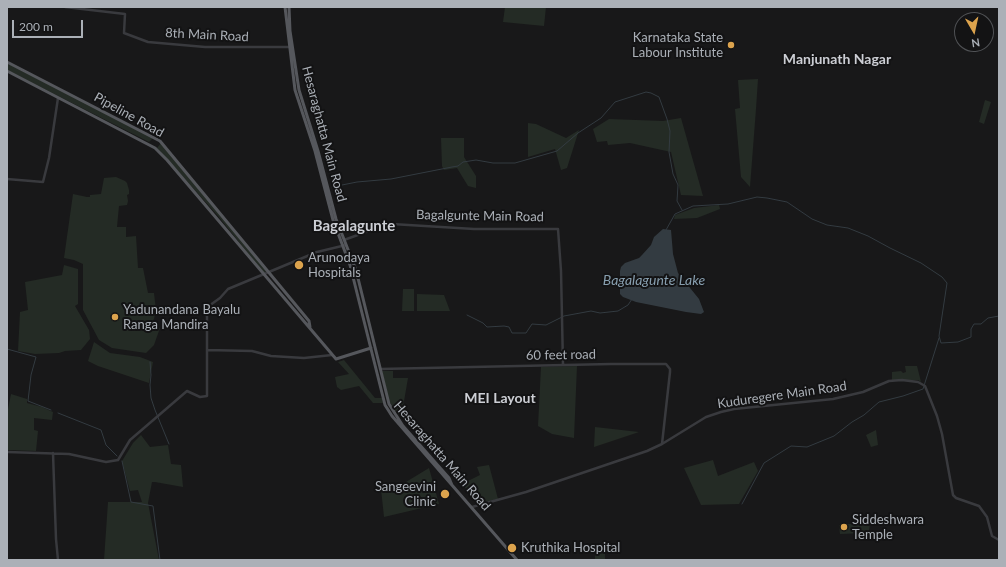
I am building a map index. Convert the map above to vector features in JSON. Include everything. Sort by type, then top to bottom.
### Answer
[{"type":"main road","name":"Hesaraghatta Main Road","points":[[285,7],[295,90],[315,150],[333,220],[342,240]]},
{"type":"main road","name":"Hesaraghatta Main Road","points":[[289,7],[290,31],[299,90],[318,151],[342,240]]},
{"type":"main road","name":"Pipeline Road","points":[[7,62],[160,141],[266,267],[276,282],[309,321],[310,328]]},
{"type":"main road","name":"Pipeline Road","points":[[7,71],[155,148],[169,162],[310,328]]},
{"type":"main road","points":[[342,240],[356,270],[389,404],[403,426],[450,478],[452,485]]},
{"type":"main road","name":"Hesaraghatta Main Road","points":[[344,246],[385,405],[389,412],[449,483],[472,507],[517,560]]},
{"type":"main road","points":[[310,328],[336,359],[374,347]]},
{"type":"street","name":"8th Main Road","points":[[65,7],[125,14],[124,33],[148,42],[188,46],[290,48]]},
{"type":"street","points":[[7,179],[43,182],[49,158],[58,97]]},
{"type":"street","name":"Bagalgunte Main Road","points":[[342,240],[392,224],[474,229],[558,229],[561,271],[563,365]]},
{"type":"street","points":[[7,452],[69,454],[106,462],[118,460],[130,440],[187,391],[200,396],[207,396],[206,308],[220,298],[228,289],[320,251],[344,246]]},
{"type":"street","points":[[206,350],[252,351],[271,356],[304,358],[332,355]]},
{"type":"street","name":"60 feet road","points":[[376,369],[666,364],[670,369],[670,372],[662,444]]},
{"type":"street","name":"Kuduregere Main Road","points":[[472,507],[526,492],[662,444],[706,417],[721,412],[734,409],[834,399],[859,393],[889,381],[902,380],[918,382],[924,385],[937,416],[942,434],[953,495],[956,498],[979,506],[987,517],[992,536],[999,540]]},
{"type":"street","points":[[53,453],[58,560]]},
{"type":"shaded area","points":[[505,7],[546,7],[544,26],[503,22]]},
{"type":"shaded area","points":[[7,63],[152,137],[152,139],[149,142],[7,70]]},
{"type":"shaded area","points":[[758,79],[750,187],[741,177],[735,109],[740,108],[738,80]]},
{"type":"shaded area","points":[[985,100],[991,102],[984,124],[979,122]]},
{"type":"shaded area","points":[[681,118],[703,196],[681,195],[671,152],[630,143],[608,145],[607,141],[597,142],[593,129],[609,119],[663,121]]},
{"type":"shaded area","points":[[528,123],[536,124],[566,138],[579,130],[567,168],[561,170],[555,149],[528,157]]},
{"type":"shaded area","points":[[441,138],[464,138],[464,157],[476,176],[476,188],[468,186],[457,168],[444,170],[442,166]]},
{"type":"shaded area","points":[[161,143],[268,271],[264,273],[218,216],[157,148]]},
{"type":"shaded area","points":[[116,177],[127,183],[129,190],[129,194],[127,195],[127,205],[119,206],[117,227],[126,227],[126,237],[136,236],[138,268],[143,268],[148,293],[154,293],[156,310],[154,319],[149,325],[160,328],[154,345],[146,353],[112,348],[99,340],[83,310],[83,264],[64,258],[73,194],[90,197],[90,195],[101,194],[104,178]]},
{"type":"shaded area","points":[[719,205],[720,209],[697,218],[674,219],[675,215],[694,208]]},
{"type":"shaded area","points":[[64,265],[78,269],[78,304],[75,306],[89,330],[90,339],[81,350],[35,354],[18,351],[20,312],[28,310],[25,282],[62,275]]},
{"type":"shaded area","points":[[403,289],[414,289],[414,311],[402,311]]},
{"type":"shaded area","points":[[417,294],[444,295],[450,311],[417,311]]},
{"type":"shaded area","points":[[94,342],[110,353],[140,357],[153,362],[149,383],[98,366],[88,361]]},
{"type":"shaded area","points":[[344,360],[375,398],[382,398],[383,403],[373,403],[359,386],[341,390],[337,387],[335,377],[349,374],[338,362]]},
{"type":"shaded area","points":[[577,366],[574,438],[552,434],[538,426],[541,367]]},
{"type":"shaded area","points":[[905,366],[917,366],[921,382],[918,380],[892,380],[892,372],[906,372]]},
{"type":"shaded area","points":[[382,371],[393,371],[393,378],[408,378],[402,413],[398,415],[389,401]]},
{"type":"shaded area","points":[[11,394],[27,399],[27,403],[53,412],[52,420],[34,418],[34,430],[38,431],[36,451],[7,450],[7,414]]},
{"type":"shaded area","points":[[595,427],[639,432],[594,447]]},
{"type":"shaded area","points":[[876,430],[878,445],[871,447],[866,435]]},
{"type":"shaded area","points":[[141,435],[150,447],[168,445],[171,464],[181,465],[183,487],[152,482],[148,503],[159,560],[104,560],[108,502],[142,502],[138,490],[130,491],[122,461],[133,443]]},
{"type":"shaded area","points":[[713,460],[718,476],[754,462],[758,471],[739,504],[701,505],[684,468]]},
{"type":"shaded area","points":[[489,465],[498,499],[479,504],[462,484],[480,475],[477,467]]},
{"type":"shaded area","points":[[429,468],[439,504],[384,517],[381,489],[401,485]]},
{"type":"shaded area","points":[[869,522],[869,531],[866,533],[840,534],[839,525]]},
{"type":"shaded area","points":[[595,550],[605,550],[605,560],[595,560]]},
{"type":"water","name":"Bagalagunte Lake","points":[[663,229],[671,230],[673,254],[678,273],[699,299],[704,312],[701,314],[636,302],[623,297],[620,294],[621,267],[625,263],[639,258],[651,245],[654,237]]},
{"type":"waterway","points":[[332,187],[357,182],[391,179],[458,166],[463,162],[476,160],[493,163],[515,163],[557,151],[578,133],[601,118],[615,102],[646,92],[659,97],[667,119],[670,131],[669,152],[673,174],[678,185],[677,201],[682,210]]},
{"type":"waterway","points":[[666,230],[675,214],[693,206],[728,204],[757,197],[787,202],[812,219],[827,225],[848,228],[868,236],[921,263],[942,277],[947,283],[939,336],[941,343],[958,342],[971,337],[971,329],[974,324],[981,324],[988,318],[999,316]]},
{"type":"waterway","points":[[467,315],[483,323],[487,327],[504,326],[509,327],[512,333],[526,333],[532,324],[546,325],[564,316],[591,311],[600,313],[618,311],[628,305],[632,299]]},
{"type":"waterway","points":[[742,504],[764,463],[791,446],[807,447],[834,436],[864,415],[879,402],[923,389],[939,338]]},
{"type":"waterway","points":[[7,349],[36,357],[31,375],[28,401],[51,410]]},
{"type":"waterway","points":[[150,362],[151,398],[169,444]]},
{"type":"waterway","points":[[58,413],[101,430],[106,445],[117,456]]},
{"type":"waterway","points":[[122,461],[131,502],[153,506],[160,560]]},
{"type":"place","name":"Karnataka State Labour Institute","points":[[731,45]]},
{"type":"place","name":"Arunodaya Hospitals","points":[[299,265]]},
{"type":"place","name":"Yadunandana Bayalu Ranga Mandira","points":[[115,317]]},
{"type":"place","name":"Sangeevini Clinic","points":[[445,494]]},
{"type":"place","name":"Siddeshwara Temple","points":[[844,527]]},
{"type":"place","name":"Kruthika Hospital","points":[[512,548]]},
{"type":"district","name":"Manjunath Nagar","points":[[837,59]]},
{"type":"district","name":"Bagalagunte","points":[[354,226]]},
{"type":"district","name":"MEI Layout","points":[[500,398]]}]
